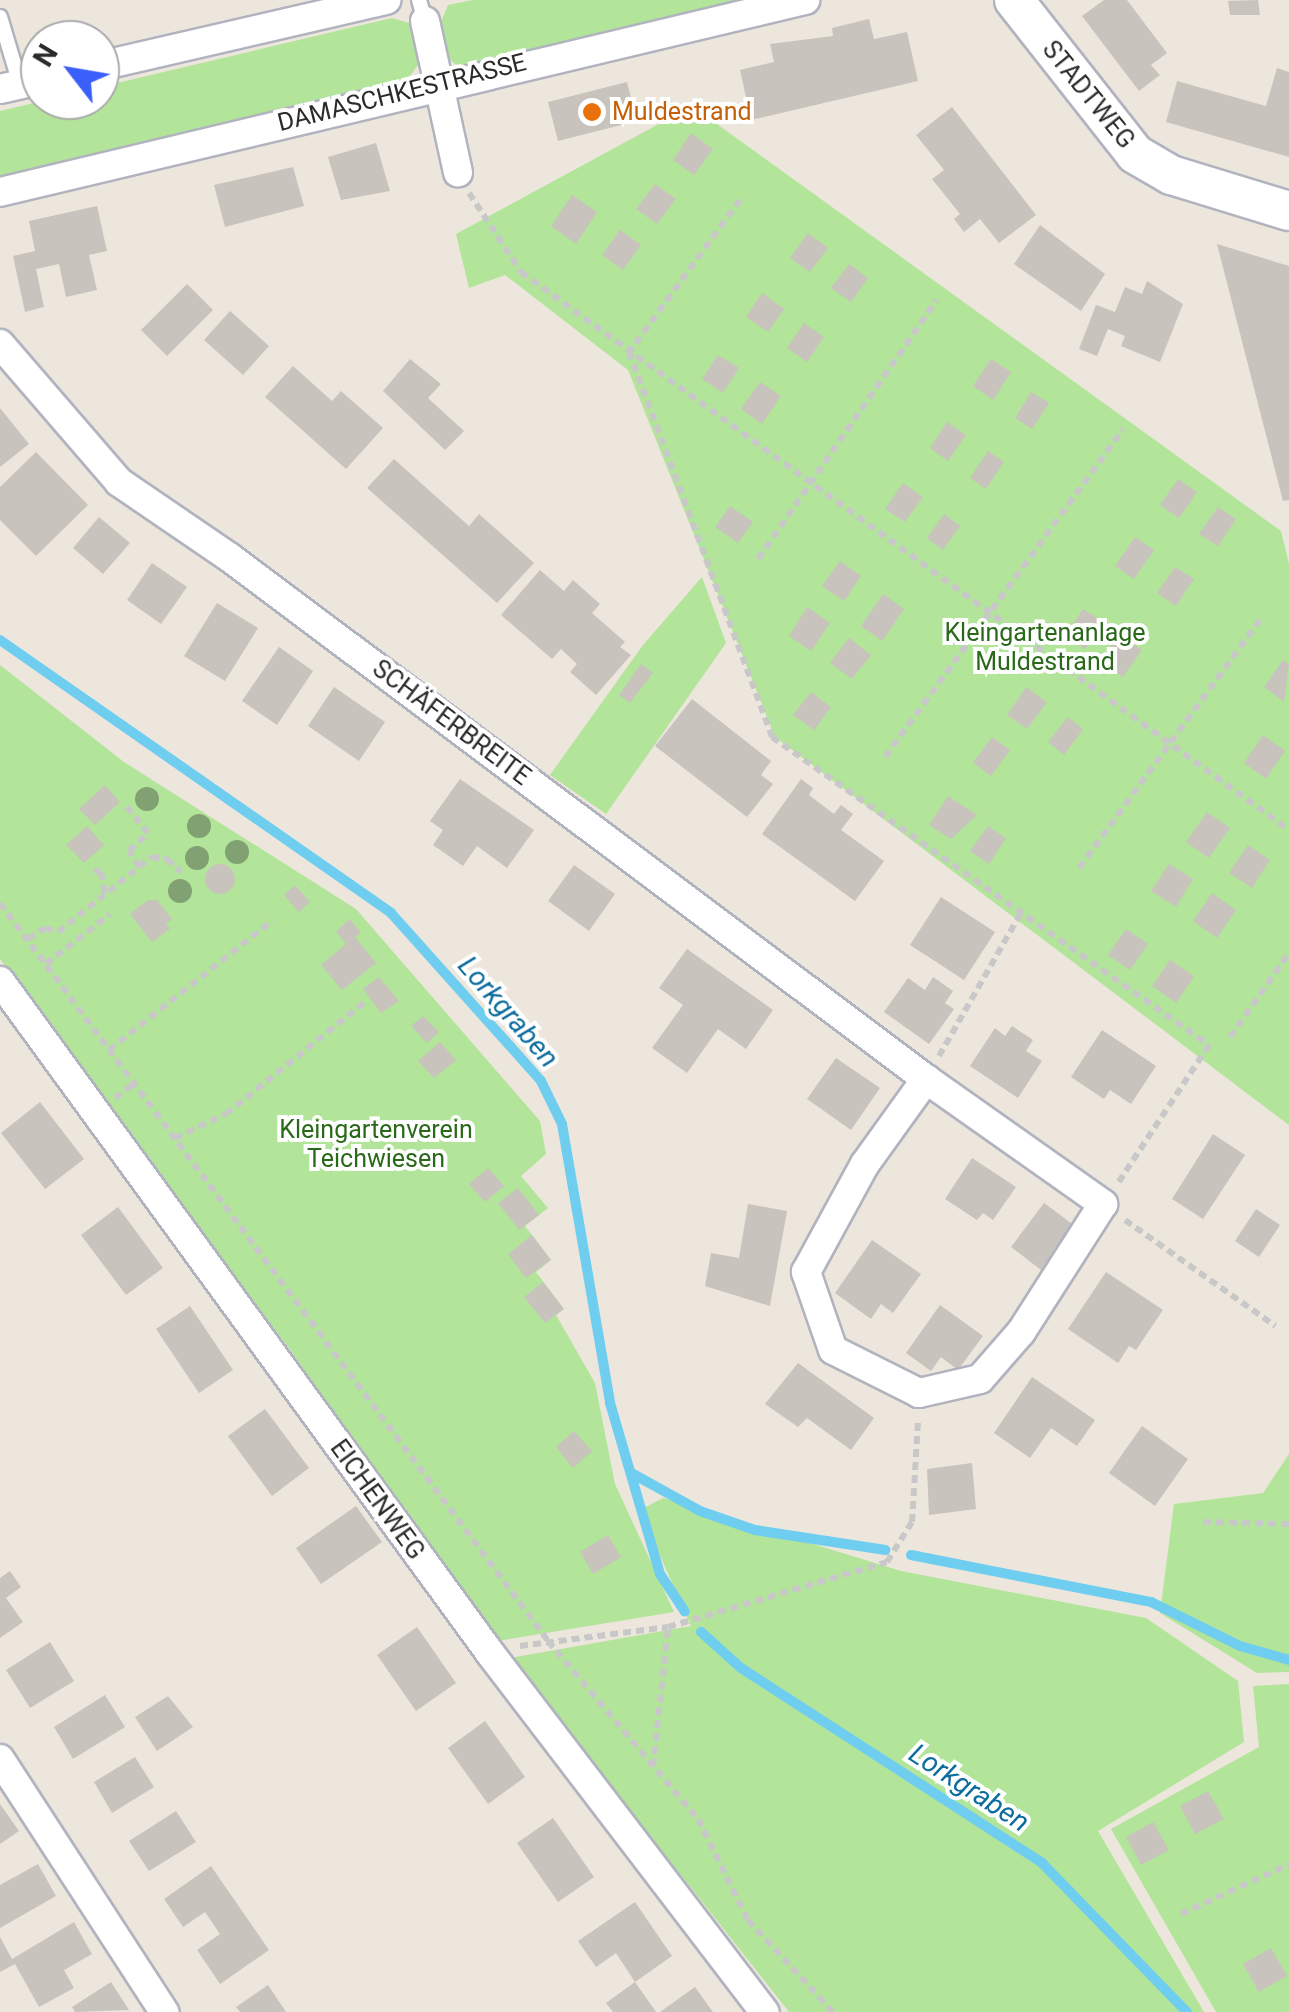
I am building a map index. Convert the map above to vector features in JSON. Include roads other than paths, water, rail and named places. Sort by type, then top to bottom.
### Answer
[{"type":"street","points":[[120,61],[386,0]]},
{"type":"street","name":"DAMASCHKESTRASSE","points":[[0,192],[441,82],[804,0]]},
{"type":"street","name":"STADTWEG","points":[[1014,0],[1136,154],[1172,176],[1289,211]]},
{"type":"street","points":[[422,11],[441,82],[458,172]]},
{"type":"street","name":"SCHÄFERBREITE","points":[[0,344],[119,482],[229,556],[926,1079],[1104,1204],[1021,1332],[980,1379],[920,1393],[833,1350],[806,1272],[865,1164],[926,1079]]},
{"type":"street","name":"EICHENWEG","points":[[0,980],[490,1653],[764,2012]]},
{"type":"street","points":[[0,1759],[164,2012]]},
{"type":"lane","points":[[0,17],[20,84]]},
{"type":"waterway","name":"Lorkgraben","points":[[0,640],[391,913],[541,1081],[562,1124],[610,1403],[660,1574],[685,1612]]},
{"type":"waterway","points":[[633,1474],[700,1511],[755,1530],[885,1550]]},
{"type":"waterway","points":[[911,1555],[1151,1602],[1240,1646],[1289,1660]]},
{"type":"waterway","name":"Lorkgraben","points":[[701,1632],[741,1668],[1042,1863],[1187,2012]]},
{"type":"place","name":"Muldestrand","points":[[592,112]]},
{"type":"park label","name":"Kleingartenanlage Muldestrand","points":[[1045,648]]},
{"type":"park label","name":"Kleingartenverein Teichwiesen","points":[[376,1146]]}]
